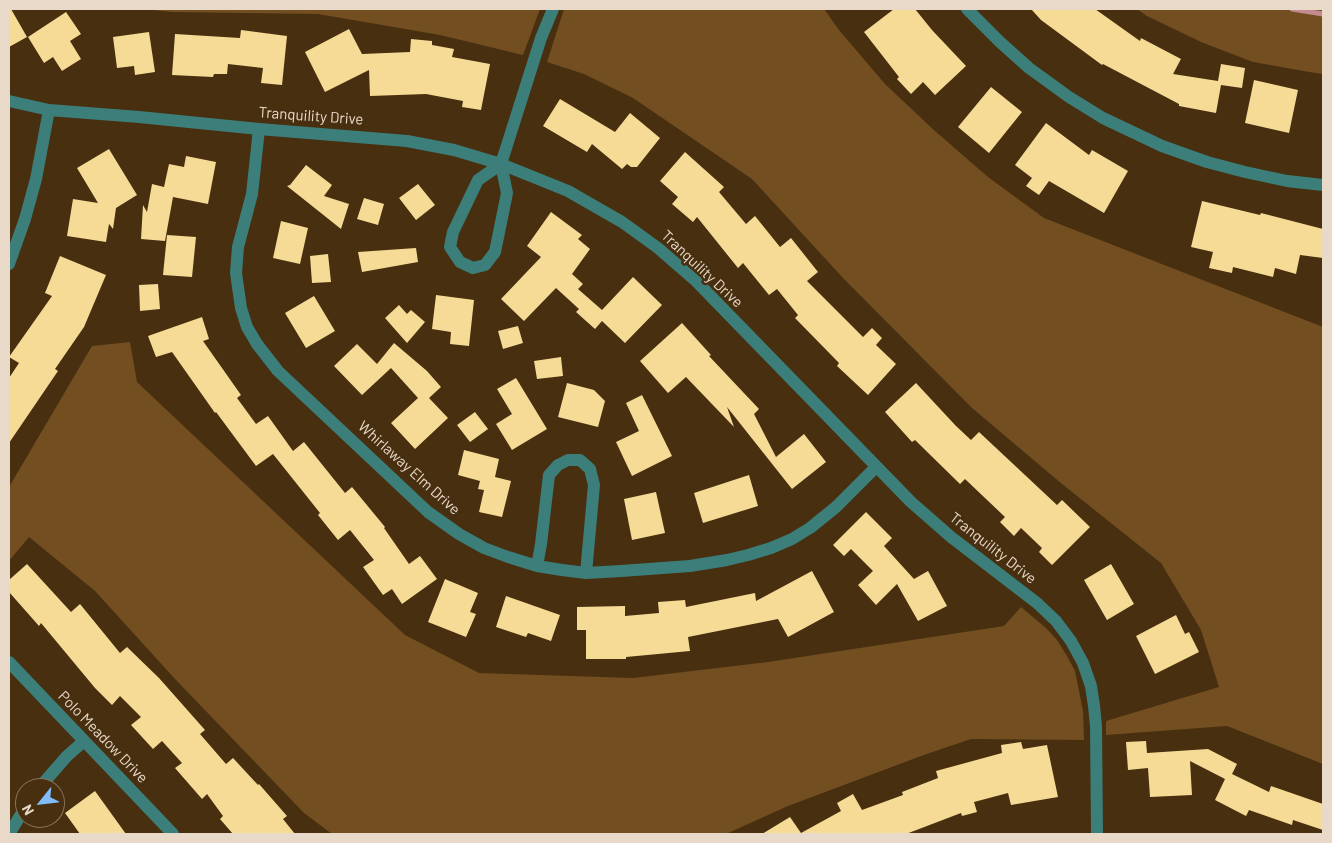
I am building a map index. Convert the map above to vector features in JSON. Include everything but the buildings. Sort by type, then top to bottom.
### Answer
[{"type":"street","points":[[501,164],[478,180],[453,232],[450,247],[460,262],[473,268],[485,265],[495,252],[507,193],[501,164],[553,9]]},
{"type":"street","points":[[967,9],[1029,68],[1069,97],[1103,118],[1162,146],[1207,162],[1287,181],[1323,184]]},
{"type":"street","name":"Tranquility Drive","points":[[9,101],[49,110],[139,117],[259,130],[407,140],[454,150],[501,164],[568,190],[622,222],[658,248],[696,281],[911,502],[951,538],[1037,603],[1056,621],[1071,641],[1083,663],[1091,686],[1096,726],[1096,834]]},
{"type":"street","points":[[9,264],[25,219],[36,179],[49,110]]},
{"type":"street","name":"Whirlaway Elm Drive","points":[[259,130],[252,194],[238,247],[236,273],[240,308],[247,327],[257,344],[278,371],[428,512],[459,534],[484,548],[537,566],[586,572],[690,566],[748,556],[792,539],[810,528],[836,507],[876,467]]},
{"type":"street","points":[[537,566],[549,475],[558,465],[568,460],[580,460],[590,470],[594,485],[586,572]]},
{"type":"street","name":"Polo Meadow Drive","points":[[9,662],[174,834]]},
{"type":"street","points":[[48,778],[84,741]]},
{"type":"shaded area","points":[[144,9],[540,9],[523,55],[440,35],[318,14],[172,12]]},
{"type":"shaded area","points":[[564,9],[824,9],[839,30],[885,84],[988,177],[1044,218],[1323,327],[1323,764],[1227,726],[1106,735],[1106,721],[1219,687],[1201,630],[1161,563],[1062,484],[972,408],[843,278],[752,179],[633,98],[584,74],[547,62]]},
{"type":"shaded area","points":[[1137,9],[1323,9],[1323,74],[1253,62],[1201,42],[1147,16]]},
{"type":"shaded area","points":[[130,342],[137,382],[405,635],[479,673],[633,678],[768,662],[1004,626],[1021,607],[1057,640],[1075,671],[1083,711],[1084,740],[971,739],[788,806],[726,834],[332,834],[304,813],[175,679],[95,591],[29,537],[9,561],[9,487],[92,346]]},
{"type":"waterway","points":[[1292,9],[1323,14]]}]
